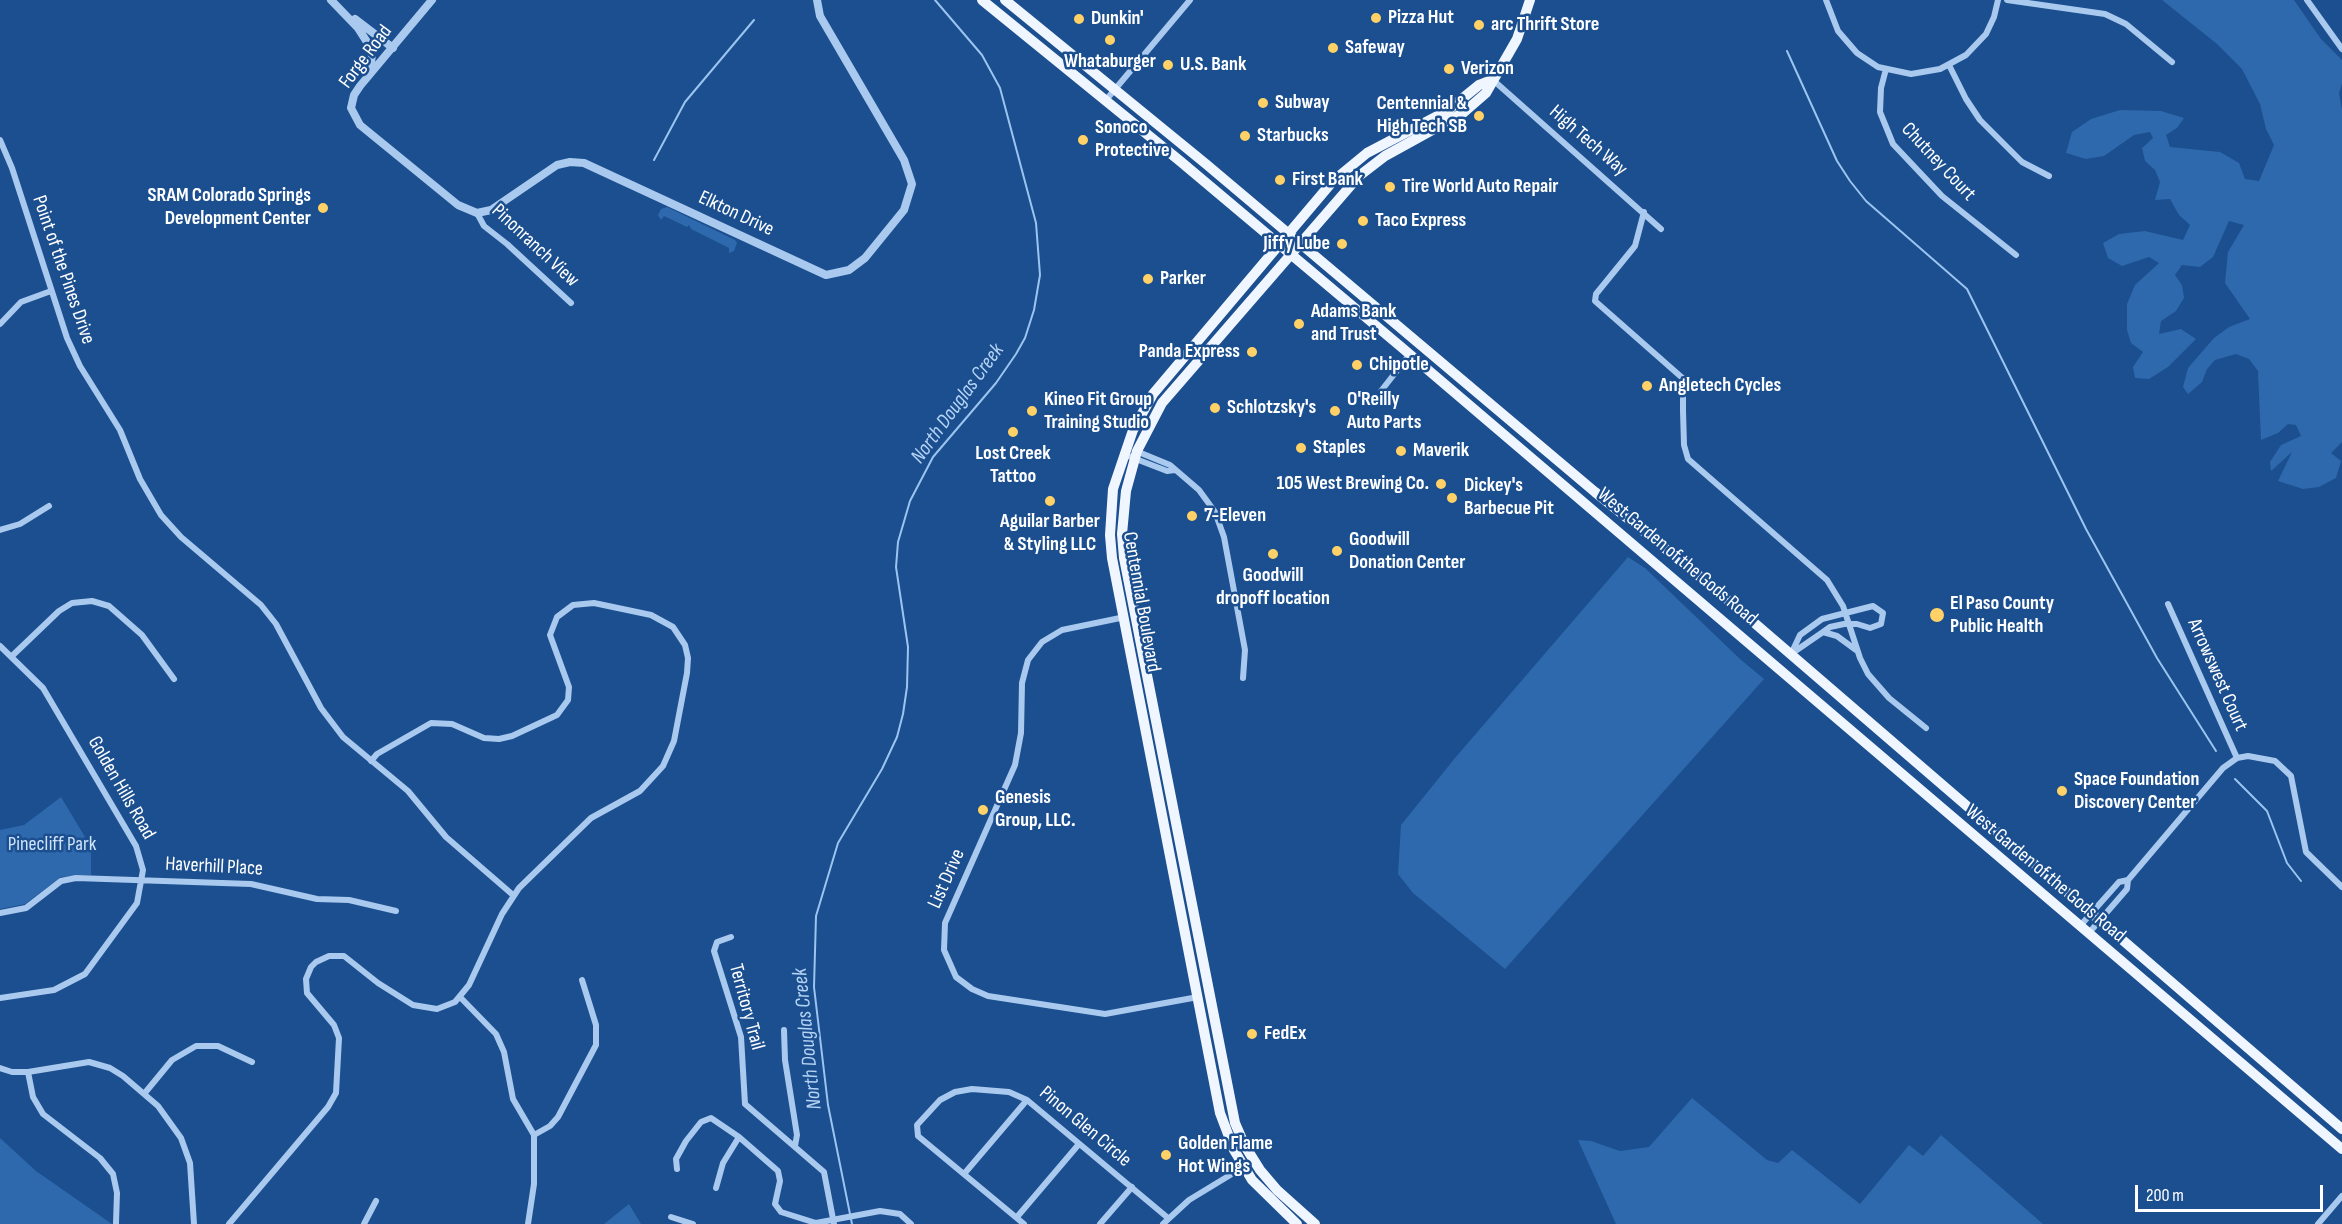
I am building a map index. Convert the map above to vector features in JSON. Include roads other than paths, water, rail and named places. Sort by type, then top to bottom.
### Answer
[{"type":"main road","name":"West Garden of the Gods Road","points":[[981,0],[1106,100],[1410,354],[2342,1149]]},
{"type":"main road","name":"Centennial Boulevard","points":[[1130,453],[1162,403],[1359,176],[1385,156],[1463,112],[1486,93],[1517,39],[1530,0]]},
{"type":"main road","name":"West Garden of the Gods Road","points":[[1009,1],[1290,233],[1594,492],[1791,654],[2342,1129]]},
{"type":"main road","name":"Centennial Boulevard","points":[[1297,1224],[1259,1189],[1235,1123],[1203,996],[1129,617],[1122,534],[1130,453],[1153,394],[1333,181],[1360,158],[1447,111],[1479,85],[1492,80]]},
{"type":"main road","points":[[1492,424],[1512,434],[1580,492],[1594,492]]},
{"type":"main road","name":"Centennial Boulevard","points":[[1249,1164],[1315,1224]]},
{"type":"street","points":[[331,0],[393,48]]},
{"type":"street","points":[[331,0],[358,28],[367,42],[372,54],[369,75]]},
{"type":"street","name":"Forge Road","points":[[432,0],[369,75],[354,95],[351,108],[360,124],[458,206],[477,213]]},
{"type":"street","name":"Elkton Drive","points":[[477,213],[497,207],[557,165],[577,162],[599,168],[826,275],[842,273],[854,267],[904,210],[910,196],[912,178],[820,16],[817,0]]},
{"type":"street","points":[[1106,100],[1190,0]]},
{"type":"street","points":[[1826,0],[1838,31],[1850,47],[1865,59],[1886,69],[1921,74],[1949,65],[1966,55],[1980,42],[1994,17],[1998,0]]},
{"type":"street","points":[[2007,0],[2105,14],[2126,24],[2172,62]]},
{"type":"street","points":[[2307,0],[2342,49]]},
{"type":"street","points":[[1000,15],[1009,1]]},
{"type":"street","points":[[1949,65],[1966,99],[1980,120],[2022,162],[2049,176]]},
{"type":"street","name":"Chutney Court","points":[[1886,69],[1881,88],[1880,112],[1893,144],[1942,196],[2016,255]]},
{"type":"street","name":"High Tech Way","points":[[1492,80],[1644,212],[1660,229]]},
{"type":"street","name":"Point of the Pines Drive","points":[[0,140],[12,168],[75,358],[120,430],[141,479],[161,514],[181,537],[261,605],[276,624],[327,717],[348,743],[408,790],[446,837],[513,895]]},
{"type":"street","points":[[1644,212],[1635,246],[1596,294],[1595,301],[1687,382],[1683,392],[1684,445],[1688,459],[1823,575],[1838,595],[1847,613],[1864,667],[1880,690],[1926,728]]},
{"type":"street","name":"Pinonranch View","points":[[477,213],[484,226],[571,303]]},
{"type":"street","points":[[0,324],[21,302],[51,291]]},
{"type":"street","points":[[1381,390],[1410,354]]},
{"type":"street","points":[[1130,453],[1167,471],[1175,470],[1199,490],[1215,512],[1221,526],[1245,650],[1243,678]]},
{"type":"street","points":[[0,530],[20,524],[49,506]]},
{"type":"street","points":[[12,656],[59,612],[72,603],[92,600],[109,606],[142,635],[174,679]]},
{"type":"street","points":[[229,1224],[328,1107],[336,1093],[339,1038],[329,1017],[310,1000],[306,986],[308,973],[315,962],[329,956],[344,956],[378,983],[421,1008],[443,1008],[460,997],[469,985],[513,895],[591,818],[640,791],[658,774],[674,741],[688,666],[687,652],[678,632],[661,619],[594,603],[573,605],[557,617],[550,635],[568,687],[568,700],[557,715],[512,736],[499,739],[484,738],[452,724],[431,723],[377,754],[371,761]]},
{"type":"street","name":"Arrowswest Court","points":[[2168,604],[2236,758]]},
{"type":"street","points":[[1873,606],[1883,613],[1883,621],[1875,627],[1850,624],[1830,627],[1791,654],[1795,640],[1822,619],[1873,606]]},
{"type":"street","name":"List Drive","points":[[1129,617],[1062,630],[1042,642],[1028,660],[1022,683],[1021,734],[1016,765],[945,923],[944,950],[956,977],[972,990],[988,996],[1105,1014],[1203,996]]},
{"type":"street","points":[[1823,632],[1837,636],[1858,651]]},
{"type":"street","name":"Golden Hills Road","points":[[0,646],[38,681],[49,696],[136,846],[142,863],[143,880],[140,896],[133,910],[85,974],[54,990],[0,998]]},
{"type":"street","points":[[2084,931],[2127,889],[2128,880],[2223,768],[2236,758],[2265,757],[2287,770],[2296,788],[2301,839],[2306,852],[2342,887]]},
{"type":"street","name":"Haverhill Place","points":[[0,913],[26,908],[56,884],[70,878],[262,885],[318,899],[349,900],[396,912]]},
{"type":"street","points":[[2084,931],[2119,882],[2128,880]]},
{"type":"street","name":"Territory Trail","points":[[731,937],[717,942],[714,951],[741,1037],[745,1104],[824,1172],[834,1222]]},
{"type":"street","points":[[534,1135],[550,1126],[558,1117],[596,1045],[596,1025],[582,980]]},
{"type":"street","points":[[460,997],[496,1034],[504,1052],[513,1099],[534,1135],[534,1184],[528,1224]]},
{"type":"street","name":"Territory Trail","points":[[784,1030],[785,1060],[797,1135],[795,1146]]},
{"type":"street","points":[[144,1094],[177,1055],[196,1046],[218,1046],[233,1050],[252,1062]]},
{"type":"street","points":[[0,1068],[12,1072],[28,1072],[89,1062],[117,1072],[144,1094],[172,1122],[185,1147],[192,1180],[194,1224]]},
{"type":"street","points":[[28,1072],[33,1097],[43,1114],[100,1158],[113,1174],[117,1193],[116,1223]]},
{"type":"street","name":"Pinon Glen Circle","points":[[1024,1224],[918,1136],[916,1125],[934,1105],[955,1092],[972,1089],[1009,1092],[1027,1100],[1132,1187],[1165,1221]]},
{"type":"street","points":[[964,1174],[1027,1100]]},
{"type":"street","points":[[676,1169],[676,1159],[701,1122],[716,1119],[778,1171],[780,1181],[775,1204],[781,1212],[811,1223],[834,1222],[880,1211],[900,1214],[911,1224]]},
{"type":"street","points":[[716,1188],[723,1163],[739,1137]]},
{"type":"street","points":[[1017,1217],[1080,1144]]},
{"type":"street","points":[[1165,1221],[1189,1200],[1249,1164]]},
{"type":"street","points":[[1100,1224],[1132,1187]]},
{"type":"street","points":[[2318,1224],[2342,1196]]},
{"type":"street","points":[[364,1224],[376,1201]]},
{"type":"street","points":[[671,1217],[693,1224]]},
{"type":"waterway","name":"North Douglas Creek","points":[[852,1224],[828,1105],[814,987],[816,916],[838,843],[882,769],[897,737],[903,714],[907,687],[908,647],[896,567],[898,542],[910,501],[933,457],[996,383],[1016,354],[1025,338],[1034,310],[1040,275],[1036,223],[1000,88],[982,55],[935,0]]},
{"type":"waterway","points":[[654,160],[685,102],[754,20]]},
{"type":"waterway","points":[[1787,51],[1837,161],[1850,181],[1866,201],[1967,289],[2086,529],[2157,658],[2216,751]]},
{"type":"waterway","points":[[2235,779],[2267,811],[2287,863],[2301,881]]},
{"type":"place","name":"Pizza Hut","points":[[1376,18]]},
{"type":"place","name":"Dunkin'","points":[[1079,19]]},
{"type":"place","name":"arc Thrift Store","points":[[1479,25]]},
{"type":"place","name":"Whataburger","points":[[1110,40]]},
{"type":"place","name":"Safeway","points":[[1333,48]]},
{"type":"place","name":"U.S. Bank","points":[[1168,65]]},
{"type":"place","name":"Verizon","points":[[1449,69]]},
{"type":"place","name":"Subway","points":[[1263,103]]},
{"type":"place","name":"Centennial & High Tech SB","points":[[1479,116]]},
{"type":"place","name":"Starbucks","points":[[1245,136]]},
{"type":"place","name":"Sonoco Protective","points":[[1083,140]]},
{"type":"place","name":"First Bank","points":[[1280,180]]},
{"type":"place","name":"Tire World Auto Repair","points":[[1390,187]]},
{"type":"place","name":"SRAM Colorado Springs Development Center","points":[[323,208]]},
{"type":"place","name":"Taco Express","points":[[1363,221]]},
{"type":"place","name":"Jiffy Lube","points":[[1342,244]]},
{"type":"place","name":"Parker","points":[[1148,279]]},
{"type":"place","name":"Adams Bank and Trust","points":[[1299,324]]},
{"type":"place","name":"Panda Express","points":[[1252,352]]},
{"type":"place","name":"Chipotle","points":[[1357,365]]},
{"type":"place","name":"Angletech Cycles","points":[[1647,386]]},
{"type":"place","name":"Schlotzsky's","points":[[1215,408]]},
{"type":"place","name":"Kineo Fit Group Training Studio","points":[[1032,411]]},
{"type":"place","name":"O'Reilly Auto Parts","points":[[1335,411]]},
{"type":"place","name":"Lost Creek Tattoo","points":[[1013,432]]},
{"type":"place","name":"Staples","points":[[1301,448]]},
{"type":"place","name":"Maverik","points":[[1401,451]]},
{"type":"place","name":"105 West Brewing Co.","points":[[1441,484]]},
{"type":"place","name":"Dickey's Barbecue Pit","points":[[1452,498]]},
{"type":"place","name":"Aguilar Barber & Styling LLC","points":[[1050,501]]},
{"type":"place","name":"7-Eleven","points":[[1192,516]]},
{"type":"place","name":"Goodwill Donation Center","points":[[1337,551]]},
{"type":"place","name":"Goodwill dropoff location","points":[[1273,554]]},
{"type":"place","name":"El Paso County Public Health","points":[[1937,615]]},
{"type":"place","name":"Space Foundation Discovery Center","points":[[2062,791]]},
{"type":"place","name":"Genesis Group, LLC.","points":[[983,810]]},
{"type":"place","name":"FedEx","points":[[1252,1034]]},
{"type":"place","name":"Golden Flame Hot Wings","points":[[1166,1155]]},
{"type":"park label","name":"Pinecliff Park","points":[[52,845]]}]
